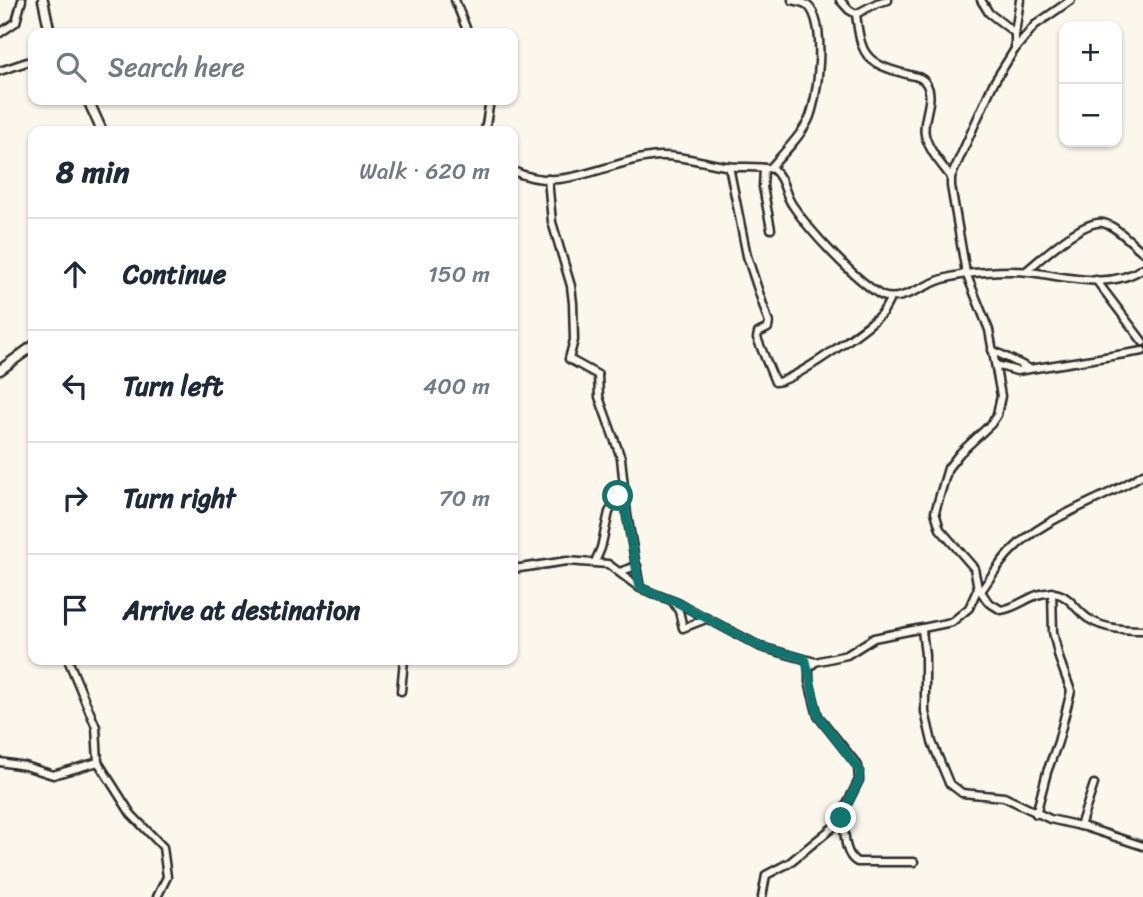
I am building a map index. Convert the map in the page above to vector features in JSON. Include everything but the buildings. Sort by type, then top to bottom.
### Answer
[{"type":"street","points":[[0,33],[16,22],[22,0]]},
{"type":"street","points":[[43,0],[49,28]]},
{"type":"street","points":[[455,0],[466,28]]},
{"type":"street","points":[[771,229],[763,187],[767,168],[798,136],[813,109],[820,38],[811,10],[801,1],[792,0]]},
{"type":"street","points":[[840,0],[856,14]]},
{"type":"street","points":[[856,14],[888,0]]},
{"type":"street","points":[[981,0],[989,13],[1015,33]]},
{"type":"street","points":[[1015,49],[1020,0]]},
{"type":"street","points":[[1071,0],[1035,25],[1015,49],[993,84],[951,177],[966,274],[985,317],[1001,397],[997,415],[948,468],[935,512],[940,529],[974,568],[980,590],[989,602],[1001,610],[1040,593],[1052,592],[1068,598],[1092,621],[1121,629],[1143,631]]},
{"type":"street","points":[[856,14],[861,47],[866,56],[877,64],[916,76],[927,83],[929,91],[925,135],[938,160],[951,177]]},
{"type":"street","points":[[0,71],[28,62]]},
{"type":"street","points":[[90,105],[100,126]]},
{"type":"street","points":[[486,126],[489,105]]},
{"type":"street","points":[[518,173],[537,179],[581,177],[621,163],[659,156],[729,166],[767,168],[782,178],[790,202],[817,236],[869,286],[881,296],[890,299],[945,278],[966,274],[1026,271],[1096,280],[1124,278],[1142,270]]},
{"type":"street","points":[[729,166],[747,256],[769,323],[768,328],[758,333],[757,338],[775,382],[790,379],[819,360],[882,313],[890,299]]},
{"type":"street","points":[[548,179],[552,222],[571,286],[573,303],[574,340],[569,359],[598,375],[598,397],[619,449],[626,515],[640,588]]},
{"type":"street","points":[[1026,271],[1078,232],[1095,223],[1111,227],[1143,252]]},
{"type":"street","points":[[1096,280],[1143,342]]},
{"type":"street","points":[[0,369],[28,349]]},
{"type":"street","points":[[992,350],[1031,369]]},
{"type":"street","points":[[996,365],[1017,371],[1143,351]]},
{"type":"street","points":[[518,568],[567,561],[608,564],[640,588],[672,601],[761,647],[815,662],[847,655],[874,638],[952,622],[961,617],[1010,552],[1033,534],[1120,489],[1143,474]]},
{"type":"street","points":[[595,562],[609,512],[625,488]]},
{"type":"street","points":[[619,572],[637,566]]},
{"type":"street","points":[[1036,814],[1070,691],[1053,632],[1052,592]]},
{"type":"street","points":[[672,601],[679,611],[682,627],[706,619]]},
{"type":"street","points":[[922,629],[925,712],[932,742],[949,783],[962,793],[1004,797],[1036,814],[1143,846]]},
{"type":"street","points":[[762,897],[766,875],[798,855],[836,824],[859,780],[860,771],[818,716],[804,658]]},
{"type":"street","points":[[808,669],[815,662]]},
{"type":"street","points":[[70,665],[93,719],[98,739],[98,762],[131,814],[163,847],[167,877],[158,897]]},
{"type":"street","points":[[401,691],[404,665]]},
{"type":"street","points":[[0,762],[53,775],[98,762]]},
{"type":"street","points":[[1080,826],[1094,784]]},
{"type":"street","points":[[843,815],[847,850],[852,859],[858,862],[914,862]]},
{"type":"route","points":[[618,496],[625,488],[626,515],[640,588],[678,603],[761,647],[804,658],[818,716],[860,771],[859,780],[841,818]]}]
